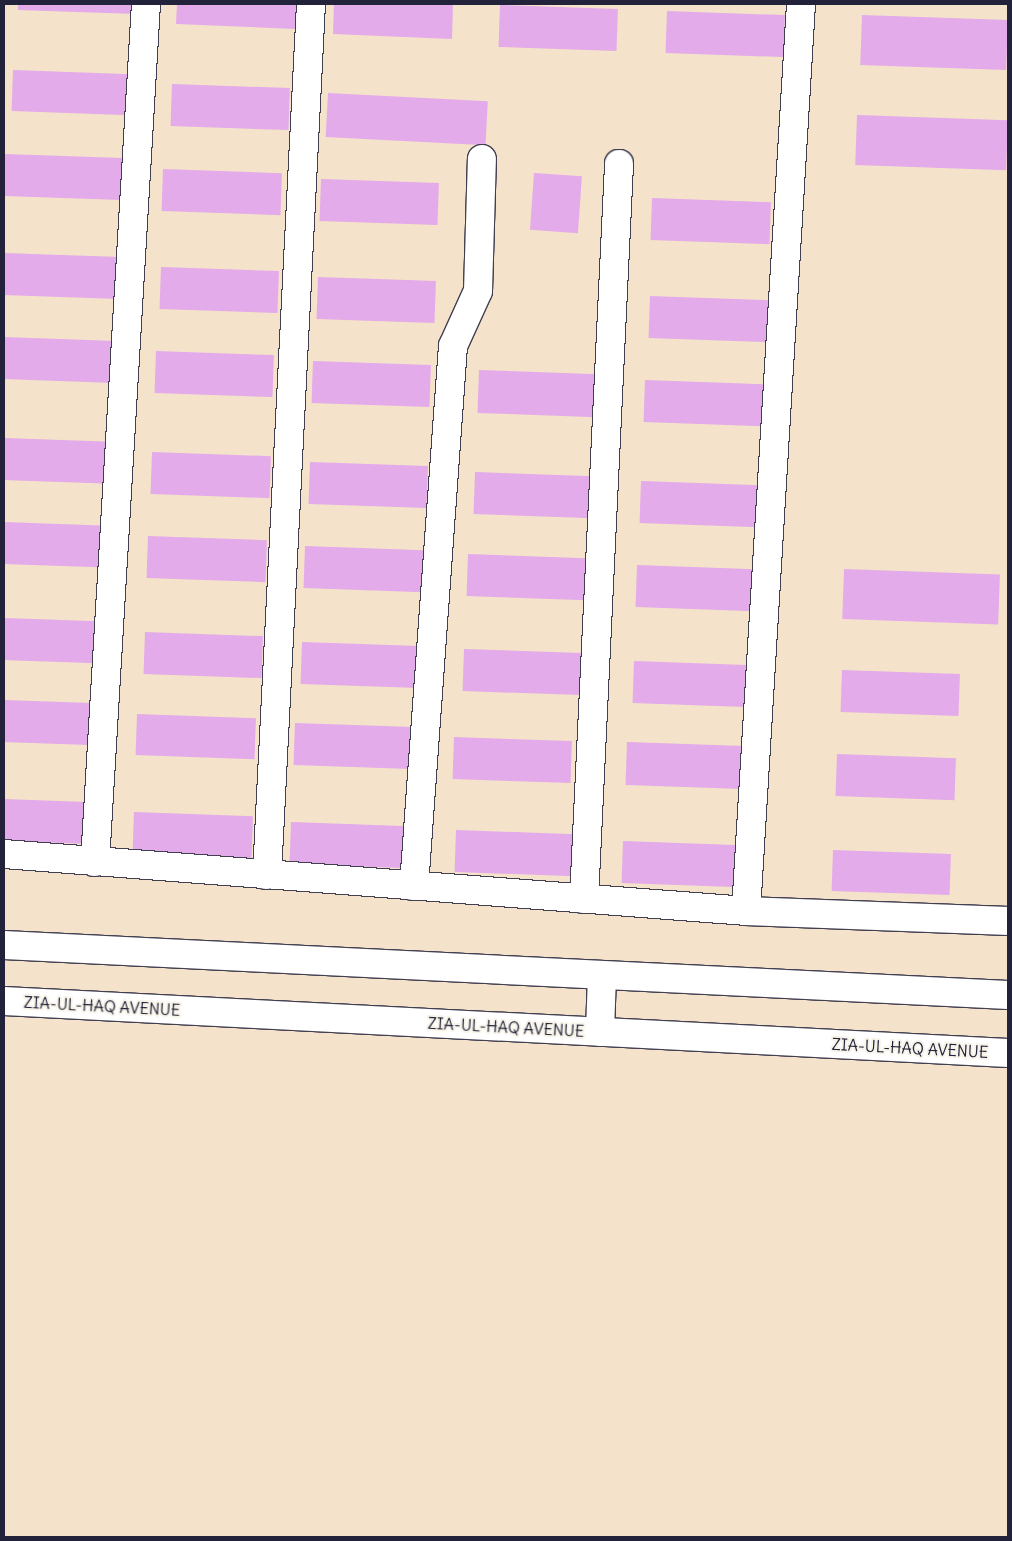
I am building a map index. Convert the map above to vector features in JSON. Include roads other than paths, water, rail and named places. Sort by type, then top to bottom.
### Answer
[{"type":"street","points":[[95,862],[146,4]]},
{"type":"street","points":[[267,875],[311,4]]},
{"type":"street","points":[[746,911],[801,4]]},
{"type":"street","points":[[414,886],[453,346],[478,291],[482,159]]},
{"type":"street","points":[[584,899],[619,164]]},
{"type":"street","points":[[4,854],[746,911],[1008,921]]},
{"type":"street","points":[[4,945],[1008,995]]},
{"type":"street","points":[[600,1032],[602,975]]},
{"type":"street","name":"ZIA-UL-HAQ AVENUE","points":[[4,1001],[1008,1053]]}]
